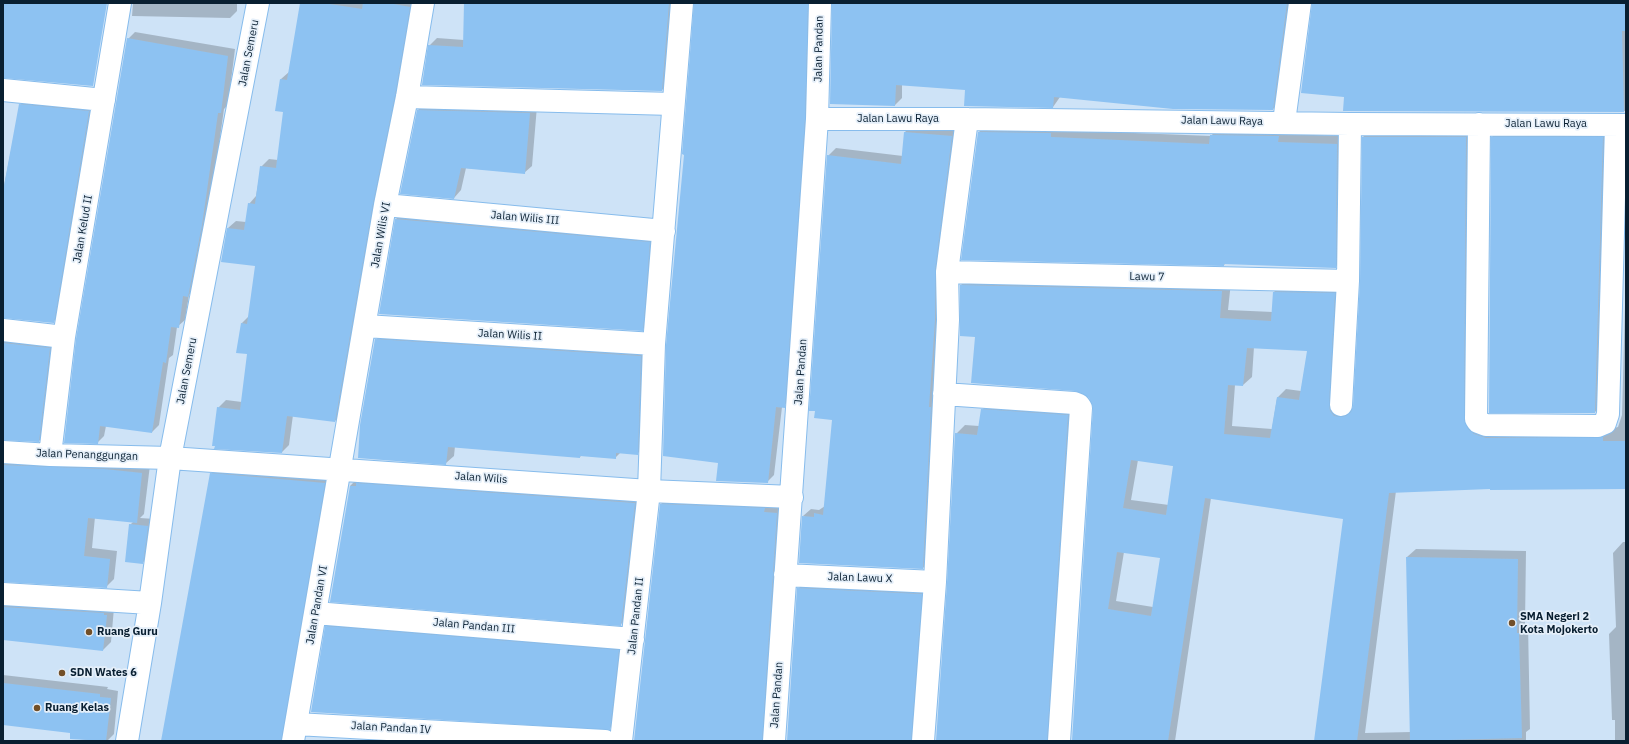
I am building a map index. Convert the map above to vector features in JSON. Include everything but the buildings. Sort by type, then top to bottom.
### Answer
[{"type":"street","name":"Jalan Kelud II","points":[[50,455],[64,337],[120,3]]},
{"type":"street","name":"Jalan Semeru","points":[[127,741],[150,604],[170,458],[258,3]]},
{"type":"street","name":"Jalan Wilis VI","points":[[341,468],[386,205],[408,97],[422,3]]},
{"type":"street","name":"Jalan Pandan II","points":[[621,741],[650,490],[654,344],[682,3]]},
{"type":"street","name":"Jalan Pandan","points":[[774,741],[817,119],[820,3]]},
{"type":"street","points":[[1284,122],[1300,3]]},
{"type":"street","points":[[3,90],[104,100]]},
{"type":"street","points":[[408,97],[673,104]]},
{"type":"street","name":"Jalan Lawu Raya","points":[[817,119],[1621,125]]},
{"type":"street","points":[[923,741],[935,582],[948,320],[947,272],[967,119]]},
{"type":"street","points":[[1341,405],[1348,281],[1350,124]]},
{"type":"street","points":[[1479,124],[1476,419],[1478,422],[1486,425],[1598,426],[1605,422],[1608,414],[1621,125]]},
{"type":"street","name":"Jalan Wilis III","points":[[386,205],[664,231]]},
{"type":"street","name":"Lawu 7","points":[[947,272],[1348,281]]},
{"type":"street","name":"Jalan Wilis II","points":[[365,326],[654,344]]},
{"type":"street","points":[[3,330],[64,337]]},
{"type":"street","points":[[944,394],[1074,403],[1079,405],[1081,408],[1059,741]]},
{"type":"street","name":"Jalan Penanggungan","points":[[3,452],[50,455],[170,458]]},
{"type":"street","name":"Jalan Wilis","points":[[170,458],[792,498]]},
{"type":"street","name":"Jalan Pandan VI","points":[[294,732],[341,468]]},
{"type":"street","name":"Jalan Lawu X","points":[[785,575],[935,582]]},
{"type":"street","points":[[3,594],[150,604]]},
{"type":"street","name":"Jalan Pandan III","points":[[315,614],[633,639]]},
{"type":"street","name":"Jalan Pandan IV","points":[[294,732],[605,741]]},
{"type":"place","name":"SMA Negeri 2 Kota Mojokerto","points":[[1512,623]]},
{"type":"place","name":"Ruang Guru","points":[[89,632]]},
{"type":"place","name":"SDN Wates 6","points":[[62,673]]},
{"type":"place","name":"Ruang Kelas","points":[[37,708]]}]
